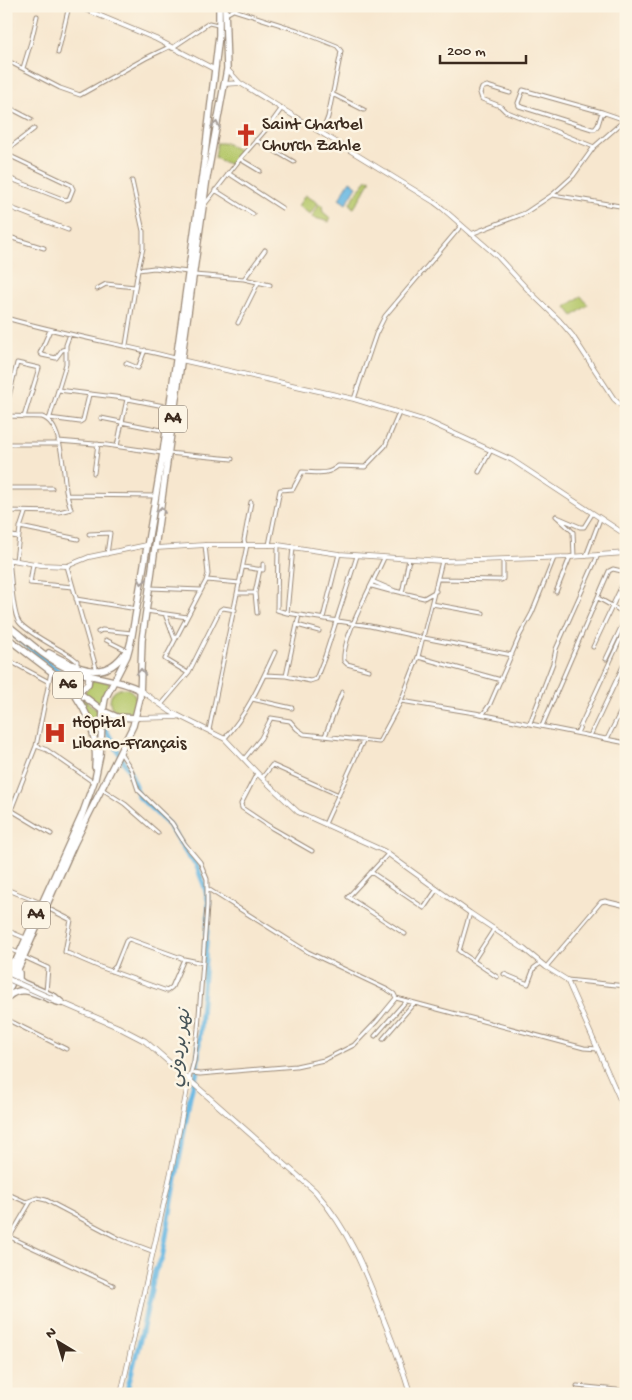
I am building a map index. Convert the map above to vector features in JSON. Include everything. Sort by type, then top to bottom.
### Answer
[{"type":"highway","name":"A4","points":[[191,274],[220,25],[219,6]]},
{"type":"highway","name":"A4","points":[[6,997],[19,969],[25,938],[136,718],[146,611],[155,557],[165,453],[178,359],[209,166],[228,69],[225,6]]},
{"type":"highway","points":[[216,59],[223,57],[228,60]]},
{"type":"highway","points":[[213,82],[224,84]]},
{"type":"highway","name":"A4","points":[[6,983],[21,955],[95,781],[100,755],[105,699],[127,656],[137,609],[148,537],[165,453],[169,407],[178,359]]},
{"type":"highway","points":[[148,537],[157,538]]},
{"type":"highway","points":[[146,556],[155,557]]},
{"type":"highway","name":"A6","points":[[6,624],[66,668],[89,676],[129,684],[140,690]]},
{"type":"highway","points":[[36,647],[77,666],[98,671],[113,667],[127,650],[132,634]]},
{"type":"highway","name":"A6","points":[[6,638],[103,711],[117,717],[136,718]]},
{"type":"highway","points":[[56,676],[79,701],[91,723],[95,740],[95,781]]},
{"type":"highway","points":[[79,692],[88,684],[89,676]]},
{"type":"highway","points":[[6,969],[21,955]]},
{"type":"highway","points":[[19,969],[18,978],[20,981],[62,1002]]},
{"type":"highway","points":[[6,997],[21,989],[53,1002],[62,1002]]},
{"type":"main road","points":[[6,19],[9,6]]},
{"type":"main road","points":[[6,978],[135,1036],[154,1048],[306,1182],[334,1215],[353,1245],[368,1277],[410,1394]]},
{"type":"street","points":[[58,53],[70,6]]},
{"type":"street","points":[[77,6],[136,30],[214,68]]},
{"type":"street","points":[[226,14],[240,6]]},
{"type":"street","points":[[234,10],[297,30],[337,46],[341,51],[328,118],[322,133]]},
{"type":"street","points":[[23,68],[37,16]]},
{"type":"street","points":[[6,60],[60,88],[81,95],[146,58],[170,47],[208,23],[220,25]]},
{"type":"street","points":[[228,69],[240,83],[434,202],[497,256],[563,324],[614,399],[626,410]]},
{"type":"street","points":[[224,84],[240,83]]},
{"type":"street","points":[[510,93],[486,86],[482,88],[480,96],[505,111],[594,147]]},
{"type":"street","points":[[471,234],[529,211],[552,195],[573,176],[594,147],[625,120],[602,112],[525,90],[521,92],[519,106],[592,128],[597,128],[602,112]]},
{"type":"street","points":[[332,94],[364,110]]},
{"type":"street","points":[[6,106],[31,119]]},
{"type":"street","points":[[203,206],[282,108]]},
{"type":"street","points":[[6,177],[65,200],[69,199],[73,189],[72,186],[6,153],[34,129]]},
{"type":"street","points":[[256,140],[294,162]]},
{"type":"street","points":[[240,158],[260,171]]},
{"type":"street","points":[[228,173],[282,208]]},
{"type":"street","points":[[126,345],[143,248],[143,231],[132,181]]},
{"type":"street","points":[[215,190],[253,214]]},
{"type":"street","points":[[552,195],[626,207]]},
{"type":"street","points":[[6,206],[68,230]]},
{"type":"street","points":[[354,399],[376,334],[386,316],[461,226]]},
{"type":"street","points":[[6,236],[44,248]]},
{"type":"street","points":[[244,279],[265,250]]},
{"type":"street","points":[[138,270],[154,268],[244,279],[258,284],[270,285]]},
{"type":"street","points":[[97,289],[106,284],[135,287]]},
{"type":"street","points":[[238,324],[258,284]]},
{"type":"street","points":[[6,318],[50,330],[126,345],[178,359],[354,399],[449,430],[512,460],[626,535]]},
{"type":"street","points":[[50,330],[40,353],[56,358],[62,350],[66,349]]},
{"type":"street","points":[[6,512],[59,512],[71,509],[59,442],[49,419],[66,364],[66,349],[70,334]]},
{"type":"street","points":[[126,362],[138,368],[145,350]]},
{"type":"street","points":[[6,409],[17,363],[39,368],[24,417]]},
{"type":"street","points":[[58,390],[169,407]]},
{"type":"street","points":[[6,416],[42,417],[80,422],[83,420],[89,395]]},
{"type":"street","points":[[117,446],[126,399]]},
{"type":"street","points":[[268,545],[280,490],[293,489],[302,472],[323,473],[333,470],[338,466],[361,468],[367,466],[385,446],[399,413]]},
{"type":"street","points":[[100,418],[166,431]]},
{"type":"street","points":[[6,444],[59,442],[98,444],[232,459]]},
{"type":"street","points":[[94,474],[98,444]]},
{"type":"street","points":[[479,472],[492,450]]},
{"type":"street","points":[[6,488],[52,488]]},
{"type":"street","points":[[67,495],[156,496]]},
{"type":"street","points":[[209,730],[243,567],[246,544],[244,540],[251,502]]},
{"type":"street","points":[[16,560],[18,537],[25,513]]},
{"type":"street","points":[[556,592],[572,557],[573,532],[556,516],[580,527],[584,526],[592,514]]},
{"type":"street","points":[[586,556],[600,519]]},
{"type":"street","points":[[20,527],[78,539]]},
{"type":"street","points":[[89,534],[110,533],[107,554]]},
{"type":"street","points":[[6,535],[18,537]]},
{"type":"street","points":[[188,673],[165,659],[206,580],[208,574],[206,544]]},
{"type":"street","points":[[156,548],[206,544],[278,545],[358,556],[442,561],[554,558],[624,552]]},
{"type":"street","points":[[77,666],[77,661],[72,656],[37,636],[19,622],[14,603],[8,559],[33,564],[67,566],[89,557],[147,545]]},
{"type":"street","points":[[278,545],[277,610],[512,654]]},
{"type":"street","points":[[287,613],[293,547]]},
{"type":"street","points":[[323,618],[339,554]]},
{"type":"street","points":[[530,723],[556,649],[598,555]]},
{"type":"street","points":[[265,675],[286,676],[310,681],[316,679],[358,556]]},
{"type":"street","points":[[369,670],[347,664],[344,661],[344,655],[353,624],[384,558]]},
{"type":"street","points":[[483,714],[490,704],[520,634],[532,613],[554,558]]},
{"type":"street","points":[[402,593],[409,560]]},
{"type":"street","points":[[439,579],[501,580],[503,579],[503,560]]},
{"type":"street","points":[[244,759],[261,738],[271,718],[290,721],[304,734],[363,741],[380,741],[401,701],[418,657],[442,561]]},
{"type":"street","points":[[33,564],[30,583],[73,587]]},
{"type":"street","points":[[243,567],[263,570],[263,564]]},
{"type":"street","points":[[67,566],[98,671]]},
{"type":"street","points":[[257,613],[255,593],[260,569]]},
{"type":"street","points":[[542,726],[610,570],[626,572]]},
{"type":"street","points":[[6,575],[11,573]]},
{"type":"street","points":[[594,647],[626,577]]},
{"type":"street","points":[[206,580],[240,583]]},
{"type":"street","points":[[373,584],[424,598],[436,590]]},
{"type":"street","points":[[150,588],[201,590]]},
{"type":"street","points":[[238,593],[255,593]]},
{"type":"street","points":[[617,596],[626,600]]},
{"type":"street","points":[[76,598],[137,609]]},
{"type":"street","points":[[598,598],[626,615],[606,660]]},
{"type":"street","points":[[432,604],[484,613]]},
{"type":"street","points":[[160,706],[188,673],[220,610],[223,608],[234,610]]},
{"type":"street","points":[[146,611],[187,617]]},
{"type":"street","points":[[165,614],[174,640]]},
{"type":"street","points":[[286,676],[299,615]]},
{"type":"street","points":[[297,625],[318,631]]},
{"type":"street","points":[[577,733],[626,627]]},
{"type":"street","points":[[98,632],[102,630],[132,634]]},
{"type":"street","points":[[106,640],[127,650]]},
{"type":"street","points":[[224,738],[240,720],[265,675],[274,652]]},
{"type":"street","points":[[418,657],[501,680]]},
{"type":"street","points":[[6,658],[50,681]]},
{"type":"street","points":[[590,736],[626,660]]},
{"type":"street","points":[[6,823],[36,746],[50,681],[56,676]]},
{"type":"street","points":[[50,681],[56,676]]},
{"type":"street","points":[[140,690],[160,706],[179,717],[224,738],[293,808],[325,825],[371,844],[388,854],[524,949],[546,968],[567,980],[626,986]]},
{"type":"street","points":[[325,736],[342,692]]},
{"type":"street","points":[[252,699],[292,708]]},
{"type":"street","points":[[401,701],[483,714],[626,743]]},
{"type":"street","points":[[607,739],[626,701]]},
{"type":"street","points":[[136,718],[179,717]]},
{"type":"street","points":[[325,825],[363,741]]},
{"type":"street","points":[[36,746],[47,750],[95,781]]},
{"type":"street","points":[[120,751],[131,769],[136,787],[141,795],[169,819],[185,844],[200,862],[207,879],[208,889],[193,1074],[190,1080],[121,1394]]},
{"type":"street","points":[[262,778],[272,765],[339,796]]},
{"type":"street","points":[[257,772],[241,804],[242,808],[312,851]]},
{"type":"street","points":[[101,789],[125,804],[158,833]]},
{"type":"street","points":[[6,807],[51,834]]},
{"type":"street","points":[[388,854],[348,897],[405,934]]},
{"type":"street","points":[[371,872],[424,908],[437,889]]},
{"type":"street","points":[[6,889],[71,920],[65,952],[112,971],[168,991],[172,987],[184,959]]},
{"type":"street","points":[[208,889],[308,952],[388,990],[396,998],[584,1048],[598,1049]]},
{"type":"street","points":[[546,968],[601,902],[605,901],[626,906]]},
{"type":"street","points":[[470,913],[459,950],[497,977]]},
{"type":"street","points":[[474,960],[494,929]]},
{"type":"street","points":[[6,930],[25,938]]},
{"type":"street","points":[[112,971],[128,940],[184,959],[203,963]]},
{"type":"street","points":[[6,948],[48,968],[46,993]]},
{"type":"street","points":[[504,974],[528,984],[534,968],[541,963]]},
{"type":"street","points":[[567,980],[626,1113]]},
{"type":"street","points":[[193,1074],[296,1066],[324,1060],[354,1045],[396,998]]},
{"type":"street","points":[[375,1036],[406,1001]]},
{"type":"street","points":[[384,1040],[414,1003]]},
{"type":"street","points":[[6,1019],[66,1049]]},
{"type":"street","points":[[6,1193],[24,1201],[31,1201],[37,1198],[46,1200],[120,1238],[152,1251]]},
{"type":"street","points":[[6,1245],[31,1201]]},
{"type":"street","points":[[11,1237],[113,1285]]},
{"type":"street","points":[[577,1386],[626,1392]]},
{"type":"street","points":[[6,1390],[14,1394]]},
{"type":"green space","points":[[217,143],[226,143],[240,151],[231,165],[215,158]]},
{"type":"green space","points":[[370,179],[354,208],[352,207],[350,203],[366,180]]},
{"type":"green space","points":[[305,195],[318,203],[310,214],[298,206]]},
{"type":"green space","points":[[319,204],[322,205],[323,212],[330,218],[329,222],[312,217]]},
{"type":"green space","points":[[581,296],[588,305],[573,316],[566,307]]},
{"type":"green space","points":[[92,678],[110,683],[103,696],[101,707],[84,693],[91,684]]},
{"type":"green space","points":[[123,688],[132,692],[136,701],[132,710],[123,714],[114,710],[110,701],[114,692]]},
{"type":"green space","points":[[77,694],[100,712],[99,756],[95,727]]},
{"type":"water","points":[[350,181],[357,186],[346,204],[339,199]]},
{"type":"waterway","name":"نهر بردوني","points":[[6,629],[80,688]]},
{"type":"waterway","name":"نهر بردوني","points":[[106,730],[131,774],[139,797],[168,824],[188,856],[196,864],[209,903],[197,1072],[190,1096],[162,1258],[155,1271],[126,1394]]},
{"type":"place","name":"Saint Charbel Church Zahle","points":[[246,135]]},
{"type":"place","name":"Hôpital Libano-Français","points":[[55,733]]}]
